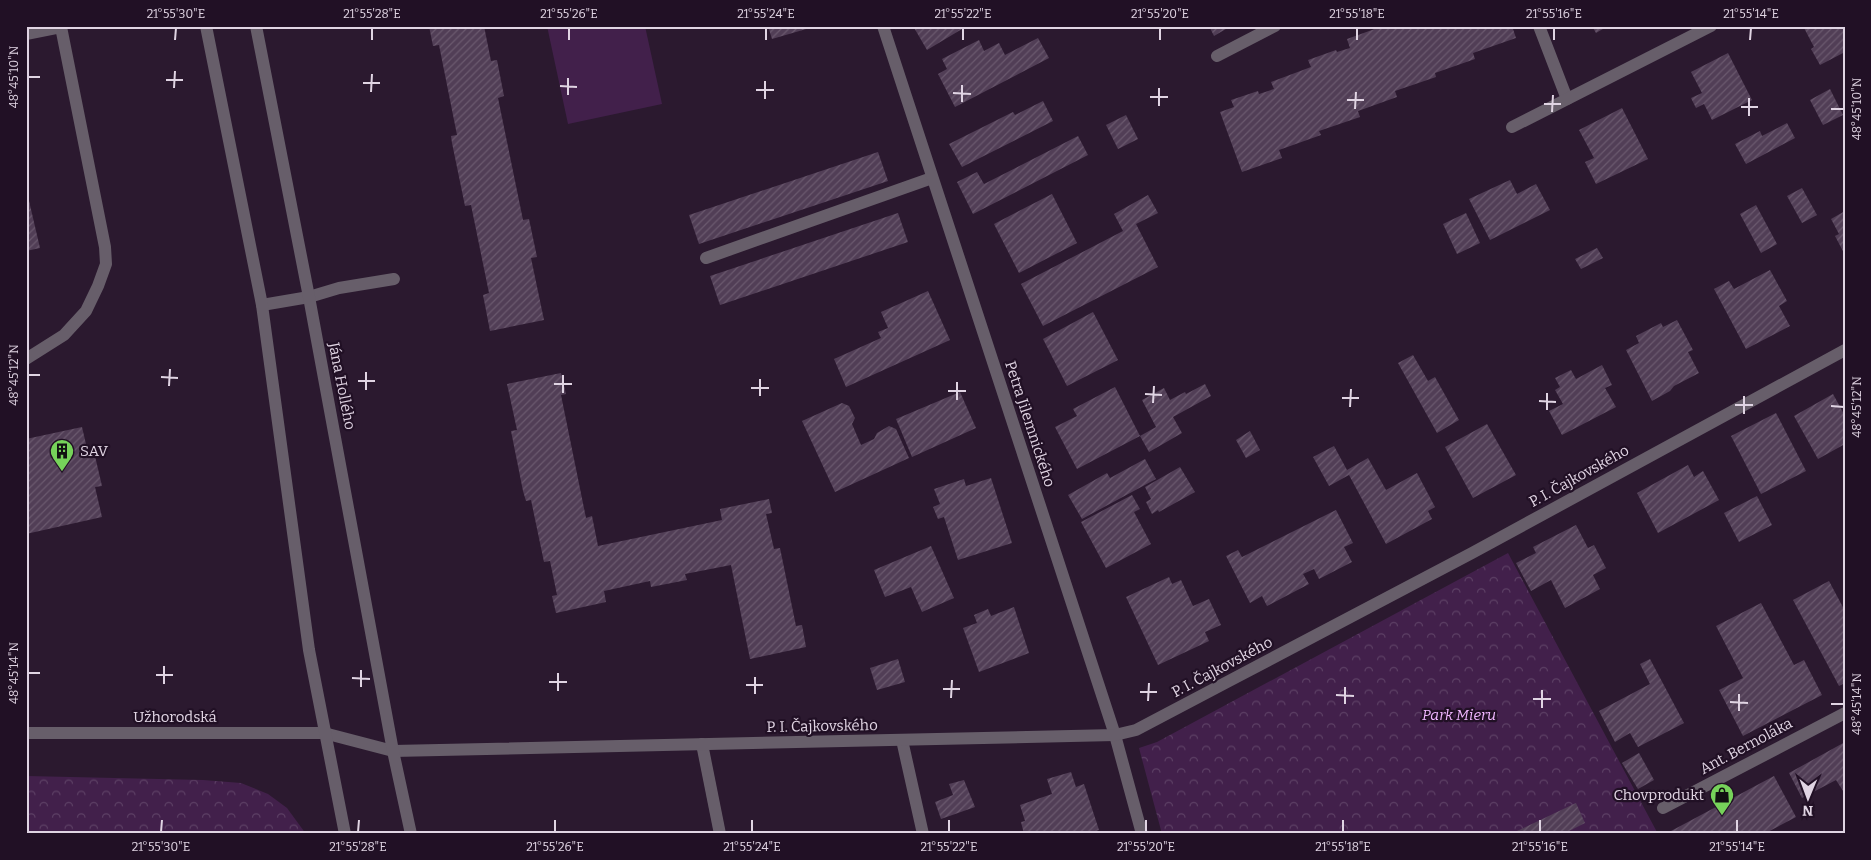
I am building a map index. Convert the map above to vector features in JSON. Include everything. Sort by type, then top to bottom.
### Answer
[{"type":"street","points":[[206,26],[262,305],[309,650],[345,834]]},
{"type":"street","name":"Jána Hollého","points":[[256,26],[309,297],[393,751],[411,834]]},
{"type":"street","name":"Petra Jilemnického","points":[[883,26],[1115,735],[1142,834]]},
{"type":"street","points":[[1217,56],[1276,26]]},
{"type":"street","points":[[1540,26],[1567,99]]},
{"type":"street","points":[[1512,127],[1711,26]]},
{"type":"street","points":[[26,34],[61,27],[106,247],[106,264],[86,311],[64,335],[26,359]]},
{"type":"street","points":[[706,258],[932,178]]},
{"type":"street","points":[[262,305],[309,297],[339,288],[394,279]]},
{"type":"street","name":"P. I. Čajkovského","points":[[393,751],[1115,735],[1136,730],[1481,548],[1845,350]]},
{"type":"street","name":"Ant. Bernoláka","points":[[1663,808],[1845,713]]},
{"type":"street","name":"Užhorodská","points":[[26,732],[324,733]]},
{"type":"street","points":[[324,733],[393,751]]},
{"type":"street","points":[[902,740],[923,834]]},
{"type":"street","points":[[702,744],[720,834]]},
{"type":"green space","points":[[547,26],[645,26],[662,104],[568,124]]},
{"type":"green space","name":"Park Mieru","points":[[1508,553],[1658,834],[1162,834],[1139,748],[1157,742]]},
{"type":"green space","points":[[26,776],[203,780],[241,783],[268,794],[287,808],[306,834],[26,834]]},
{"type":"building","points":[[429,26],[484,26],[491,61],[497,60],[504,96],[498,98],[523,220],[529,219],[537,257],[531,258],[544,320],[490,331],[483,295],[489,293],[471,205],[465,206],[452,143],[451,136],[457,135],[439,45],[433,46]]},
{"type":"building","points":[[768,26],[813,26],[813,27],[772,39]]},
{"type":"building","points":[[913,26],[967,26],[927,50]]},
{"type":"building","points":[[1209,26],[1231,26],[1214,36]]},
{"type":"building","points":[[1383,26],[1512,26],[1516,38],[1473,53],[1475,59],[1435,73],[1436,77],[1395,91],[1397,97],[1358,111],[1360,117],[1319,131],[1321,135],[1279,150],[1282,158],[1242,172],[1220,112],[1234,107],[1231,100],[1258,91],[1259,94],[1274,89],[1271,82],[1311,67],[1308,60],[1336,50],[1337,52],[1350,48],[1347,39]]},
{"type":"building","points":[[1592,26],[1608,26],[1596,33]]},
{"type":"building","points":[[1803,26],[1845,26],[1845,52],[1820,65],[1811,49],[1814,47]]},
{"type":"building","points":[[1038,38],[1049,58],[955,107],[938,74],[947,69],[942,59],[979,40],[984,51],[999,43],[1005,55]]},
{"type":"building","points":[[1728,53],[1752,100],[1712,120],[1704,104],[1696,108],[1691,98],[1702,93],[1691,72]]},
{"type":"building","points":[[1830,89],[1843,115],[1823,125],[1810,100]]},
{"type":"building","points":[[1043,101],[1053,121],[962,167],[949,144],[1013,112],[1015,115]]},
{"type":"building","points":[[1622,108],[1648,159],[1596,184],[1585,162],[1594,158],[1579,130]]},
{"type":"building","points":[[1126,115],[1138,139],[1118,149],[1106,125]]},
{"type":"building","points":[[1787,123],[1795,138],[1746,164],[1735,144],[1760,131],[1762,136]]},
{"type":"building","points":[[1078,136],[1088,155],[973,214],[957,182],[977,172],[984,184]]},
{"type":"building","points":[[878,152],[888,181],[699,244],[689,215]]},
{"type":"building","points":[[1510,180],[1517,194],[1536,184],[1550,210],[1490,240],[1469,199]]},
{"type":"building","points":[[26,188],[40,248],[26,251]]},
{"type":"building","points":[[1802,188],[1817,215],[1802,223],[1787,196]]},
{"type":"building","points":[[1052,194],[1077,243],[1019,273],[994,224]]},
{"type":"building","points":[[1148,195],[1158,213],[1136,224],[1158,267],[1043,326],[1021,284],[1123,231],[1114,214]]},
{"type":"building","points":[[1756,205],[1777,244],[1761,253],[1740,214]]},
{"type":"building","points":[[1845,211],[1845,255],[1835,236],[1839,234],[1831,219]]},
{"type":"building","points":[[898,213],[908,242],[720,305],[710,276]]},
{"type":"building","points":[[1466,213],[1480,243],[1457,254],[1443,224]]},
{"type":"building","points":[[1597,248],[1603,258],[1581,269],[1575,259]]},
{"type":"building","points":[[1770,270],[1787,301],[1779,306],[1790,326],[1746,349],[1714,289],[1729,281],[1734,289]]},
{"type":"building","points":[[928,291],[950,340],[846,387],[834,359],[881,338],[878,332],[888,328],[881,312]]},
{"type":"building","points":[[1093,312],[1118,360],[1067,386],[1043,339]]},
{"type":"building","points":[[1677,320],[1693,350],[1688,352],[1699,373],[1674,386],[1670,391],[1652,401],[1626,350],[1639,343],[1636,336],[1661,323],[1663,327]]},
{"type":"building","points":[[1413,355],[1428,381],[1435,377],[1459,420],[1437,433],[1398,363]]},
{"type":"building","points":[[1602,365],[1612,385],[1605,388],[1616,407],[1562,435],[1549,411],[1563,404],[1555,390],[1560,387],[1555,378],[1571,370],[1576,379]]},
{"type":"building","points":[[561,373],[566,394],[561,395],[586,518],[592,516],[598,546],[722,520],[720,509],[769,499],[772,513],[766,514],[774,549],[780,548],[796,626],[802,625],[806,647],[750,659],[731,565],[685,574],[687,580],[651,587],[650,581],[604,591],[606,602],[556,613],[552,596],[557,595],[550,561],[544,562],[531,500],[526,501],[523,491],[511,431],[517,430],[507,384]]},
{"type":"building","points":[[1205,384],[1211,396],[1173,417],[1182,433],[1149,452],[1140,436],[1156,427],[1142,400],[1164,388],[1170,400]]},
{"type":"building","points":[[1115,387],[1140,436],[1077,469],[1055,427],[1077,416],[1073,409]]},
{"type":"building","points":[[960,392],[976,428],[912,457],[896,419]]},
{"type":"building","points":[[1833,394],[1845,416],[1845,444],[1818,459],[1794,416]]},
{"type":"building","points":[[842,403],[849,406],[855,418],[852,424],[861,445],[874,439],[877,433],[889,426],[896,429],[909,458],[835,492],[802,421]]},
{"type":"building","points":[[1776,413],[1806,471],[1761,494],[1731,436]]},
{"type":"building","points":[[1487,424],[1516,475],[1473,498],[1445,447]]},
{"type":"building","name":"SAV","points":[[82,427],[89,457],[95,456],[102,486],[95,487],[102,517],[26,534],[26,439]]},
{"type":"building","points":[[1250,431],[1260,450],[1246,458],[1236,440]]},
{"type":"building","points":[[1334,446],[1347,470],[1368,458],[1386,490],[1417,473],[1435,507],[1428,511],[1432,519],[1386,544],[1349,475],[1329,486],[1313,457]]},
{"type":"building","points":[[1145,459],[1156,479],[1082,519],[1068,495],[1107,473],[1110,478]]},
{"type":"building","points":[[1688,465],[1694,477],[1703,471],[1719,500],[1658,533],[1637,493]]},
{"type":"building","points":[[1180,467],[1195,492],[1152,514],[1146,502],[1151,499],[1145,487]]},
{"type":"building","points":[[991,478],[1012,543],[958,560],[944,517],[938,519],[933,507],[940,504],[934,489],[964,479],[966,486]]},
{"type":"building","points":[[1132,495],[1140,509],[1134,512],[1151,544],[1106,568],[1081,522]]},
{"type":"building","points":[[1757,496],[1772,525],[1739,542],[1724,513]]},
{"type":"building","points":[[1336,510],[1353,543],[1344,547],[1352,562],[1319,579],[1314,569],[1303,574],[1309,584],[1267,606],[1262,596],[1250,603],[1226,556],[1238,550],[1242,557]]},
{"type":"building","points":[[1576,525],[1588,548],[1594,545],[1606,568],[1593,575],[1600,589],[1565,608],[1551,580],[1531,591],[1516,563],[1536,553],[1533,547]]},
{"type":"building","points":[[931,546],[954,598],[922,612],[911,587],[885,597],[874,570]]},
{"type":"building","points":[[1169,577],[1172,584],[1181,580],[1193,606],[1209,599],[1221,625],[1205,632],[1209,641],[1158,665],[1126,597]]},
{"type":"building","points":[[1829,581],[1845,611],[1845,683],[1839,686],[1793,600]]},
{"type":"building","points":[[1761,603],[1794,665],[1804,660],[1822,695],[1743,736],[1719,690],[1743,678],[1716,626]]},
{"type":"building","points":[[1014,607],[1029,653],[979,672],[963,628],[977,623],[974,615],[988,609],[991,616]]},
{"type":"building","points":[[898,659],[905,682],[877,690],[870,668]]},
{"type":"building","points":[[1650,659],[1684,723],[1638,747],[1630,733],[1615,742],[1599,711],[1650,684],[1640,664]]},
{"type":"building","points":[[1845,742],[1845,794],[1836,780],[1802,798],[1789,773]]},
{"type":"building","points":[[1639,753],[1654,780],[1638,789],[1622,763]]},
{"type":"building","points":[[1071,772],[1076,787],[1084,784],[1099,830],[1087,834],[1024,834],[1021,822],[1025,821],[1020,805],[1052,794],[1047,779]]},
{"type":"building","points":[[1774,776],[1796,817],[1764,834],[1672,834],[1671,831]]},
{"type":"building","points":[[964,780],[975,807],[941,819],[935,802],[953,795],[949,784]]},
{"type":"building","points":[[1576,803],[1585,823],[1563,834],[1511,834]]},
{"type":"place","name":"SAV","points":[[62,472]]},
{"type":"place","name":"Chovprodukt","points":[[1722,816]]}]
